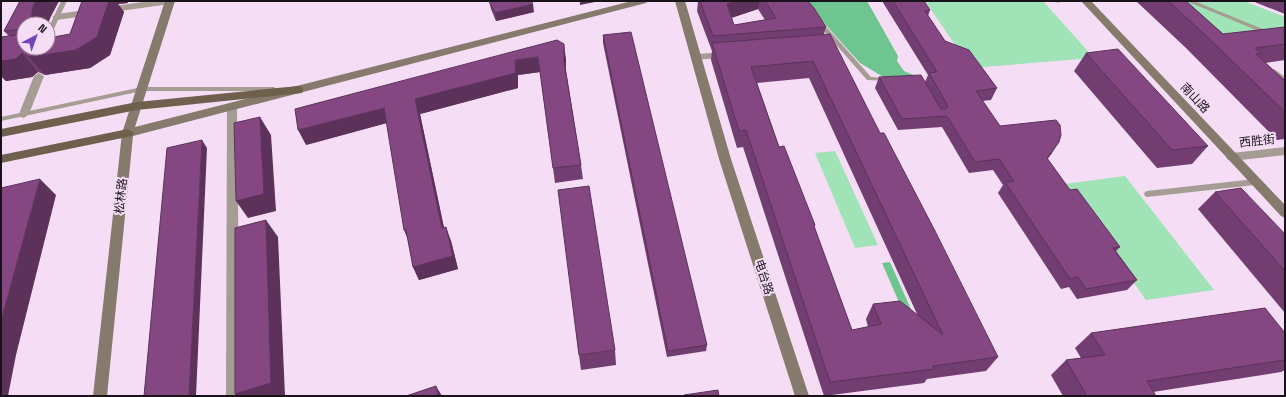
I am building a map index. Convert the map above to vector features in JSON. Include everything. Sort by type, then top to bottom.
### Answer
[{"type":"main road","points":[[1,133],[137,106],[298,90]]},
{"type":"main road","points":[[1,160],[128,133]]},
{"type":"street","points":[[57,17],[170,1]]},
{"type":"street","name":"松林路","points":[[100,396],[128,133],[170,1]]},
{"type":"street","points":[[128,133],[643,1]]},
{"type":"street","name":"电台路","points":[[680,1],[725,159],[802,396]]},
{"type":"street","name":"南山路","points":[[1086,1],[1285,213]]},
{"type":"street","points":[[825,47],[840,46]]},
{"type":"street","points":[[696,57],[734,54]]},
{"type":"street","points":[[24,114],[39,76]]},
{"type":"street","points":[[232,107],[233,396]]},
{"type":"street","name":"西胜街","points":[[1232,157],[1285,151]]},
{"type":"lane","points":[[57,17],[64,1]]},
{"type":"lane","points":[[1189,1],[1285,40]]},
{"type":"lane","points":[[815,18],[869,78],[898,81]]},
{"type":"lane","points":[[1274,71],[1285,80]]},
{"type":"lane","points":[[1,119],[142,89],[298,90]]},
{"type":"lane","points":[[1147,194],[1255,182]]},
{"type":"green space","points":[[804,1],[867,1],[898,56],[897,61],[904,71],[916,76],[885,78],[860,63]]},
{"type":"green space","points":[[925,1],[1043,1],[1094,58],[971,68]]},
{"type":"green space","points":[[1176,1],[1244,1],[1285,17],[1285,45],[1222,45]]},
{"type":"green space","points":[[835,151],[878,245],[855,248],[815,153]]},
{"type":"green space","points":[[1125,176],[1214,290],[1146,300],[1064,184]]},
{"type":"green space","points":[[890,262],[927,345],[905,316],[882,263]]},
{"type":"building","points":[[20,1],[35,1],[32,16],[16,16],[16,30],[4,31]]},
{"type":"building","points":[[82,1],[109,1],[97,37],[76,50],[56,53],[56,37],[70,34]]},
{"type":"building","points":[[489,1],[531,1],[533,4],[495,13]]},
{"type":"building","points":[[700,1],[737,1],[727,4],[734,25],[776,18],[765,1],[808,1],[826,27],[713,36]]},
{"type":"building","points":[[893,1],[924,1],[930,10],[925,11],[945,41],[969,50],[997,88],[976,91],[1000,126],[1056,120],[1060,125],[1061,135],[1059,142],[1047,158],[1070,190],[1077,189],[1120,247],[1113,248],[1137,280],[1086,289],[1078,277],[1070,279],[1005,182],[1014,181],[999,159],[975,162],[947,116],[902,119],[879,77],[921,75],[941,109],[946,109],[948,106],[929,73],[937,72]]},
{"type":"building","points":[[1168,1],[1186,1],[1223,34],[1285,27],[1285,44],[1255,48],[1261,53],[1256,54],[1285,81],[1285,112],[1200,30]]},
{"type":"building","points":[[631,32],[707,345],[668,351],[603,35]]},
{"type":"building","points":[[830,34],[880,133],[884,133],[934,229],[998,357],[933,366],[934,369],[830,382],[746,130],[739,131],[712,43]],"holes":[[[813,61],[943,335],[900,301],[873,304],[881,324],[852,330],[814,226],[815,225],[784,146],[779,147],[751,67]]]},
{"type":"building","points":[[16,35],[16,56],[19,56],[16,59],[1,61],[1,37]]},
{"type":"building","points":[[557,40],[564,44],[564,61],[581,165],[553,168],[538,57],[515,60],[516,73],[415,99],[442,228],[446,227],[453,256],[413,267],[406,230],[404,230],[384,108],[298,130],[295,109]]},
{"type":"building","points":[[1118,49],[1208,146],[1172,150],[1086,53]]},
{"type":"building","points":[[260,117],[264,194],[236,201],[234,123]]},
{"type":"building","points":[[202,140],[189,396],[144,396],[167,148]]},
{"type":"building","points":[[40,179],[1,321],[1,188]]},
{"type":"building","points":[[589,186],[615,350],[579,355],[558,190]]},
{"type":"building","points":[[1241,188],[1285,234],[1285,271],[1215,192]]},
{"type":"building","points":[[266,220],[271,383],[235,394],[235,228]]},
{"type":"building","points":[[1265,308],[1285,333],[1285,360],[1147,381],[1156,396],[1087,396],[1066,360],[1105,355],[1091,333]]},
{"type":"building","points":[[436,386],[438,396],[406,396]]},
{"type":"building","points":[[718,390],[719,396],[684,395]]}]
